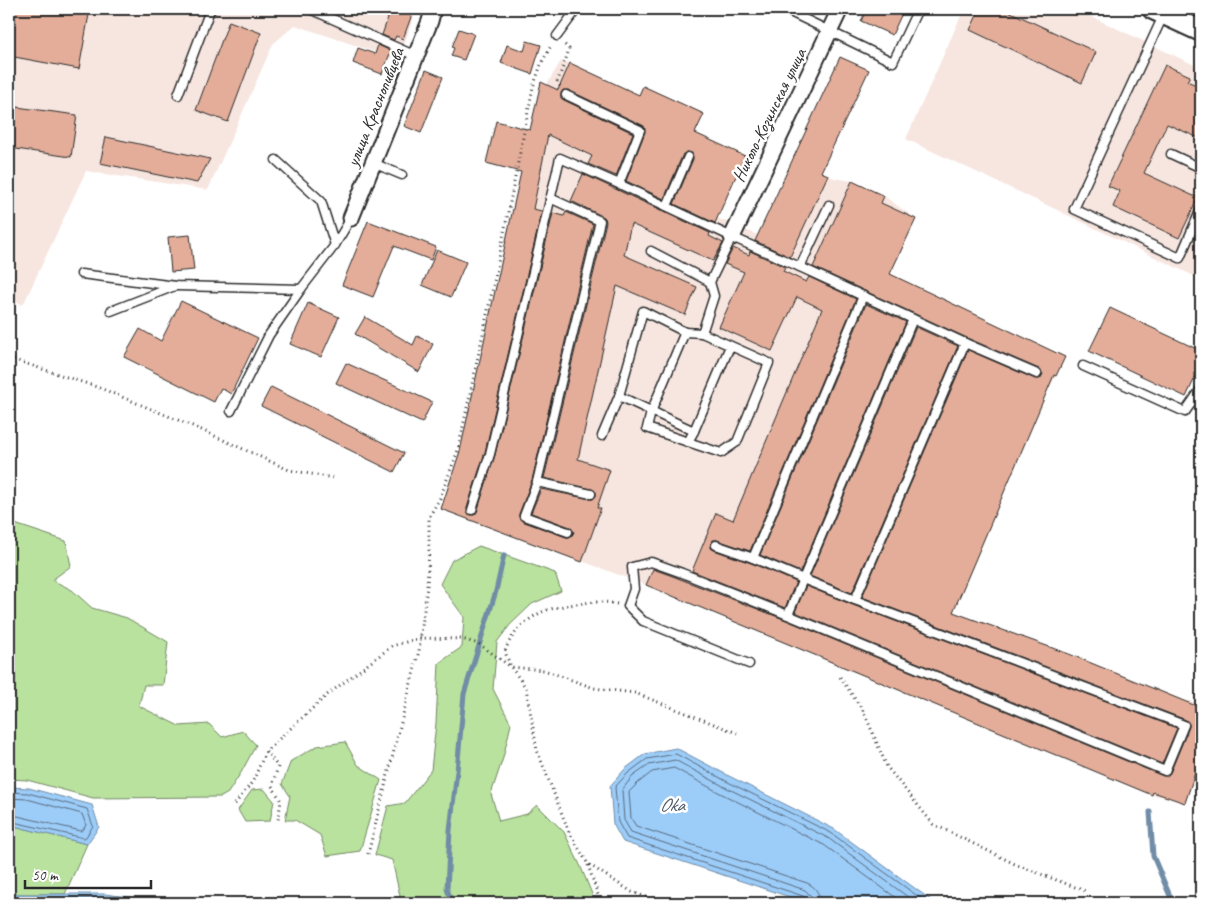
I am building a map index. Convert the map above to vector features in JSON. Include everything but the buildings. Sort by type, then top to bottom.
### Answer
[{"type":"main road","points":[[1158,11],[1201,31]]},
{"type":"street","name":"улица Краснопивцева","points":[[351,218],[430,21],[433,9]]},
{"type":"street","name":"Николо-Козинская улица","points":[[732,237],[840,9]]},
{"type":"lane","points":[[178,95],[212,9]]},
{"type":"lane","points":[[310,9],[416,56]]},
{"type":"lane","points":[[557,36],[577,9]]},
{"type":"lane","points":[[784,9],[893,62],[918,9]]},
{"type":"lane","points":[[1158,11],[1074,209],[1180,258],[1201,209]]},
{"type":"lane","points":[[566,95],[640,130],[619,184]]},
{"type":"lane","points":[[1171,154],[1201,168]]},
{"type":"lane","points":[[666,206],[688,157]]},
{"type":"lane","points":[[472,510],[490,454],[560,158],[1037,374]]},
{"type":"lane","points":[[276,160],[321,201],[335,245]]},
{"type":"lane","points":[[373,163],[402,175]]},
{"type":"lane","points":[[550,198],[600,221],[538,482],[524,516],[568,532]]},
{"type":"lane","points":[[800,267],[829,205]]},
{"type":"lane","points":[[231,411],[269,335],[301,288],[335,245],[351,218]]},
{"type":"lane","points":[[702,332],[714,296],[710,282],[732,237]]},
{"type":"lane","points":[[651,251],[710,282]]},
{"type":"lane","points":[[81,274],[176,286],[301,288]]},
{"type":"lane","points":[[111,311],[176,286]]},
{"type":"lane","points":[[753,558],[863,296]]},
{"type":"lane","points":[[602,436],[619,396],[643,311],[685,332],[702,332],[768,363],[737,442],[721,453],[647,428],[651,412],[685,332]]},
{"type":"lane","points":[[788,615],[914,319]]},
{"type":"lane","points":[[855,600],[965,343]]},
{"type":"lane","points":[[688,442],[730,346]]},
{"type":"lane","points":[[1083,366],[1185,412],[1201,389]]},
{"type":"lane","points":[[619,396],[694,431]]},
{"type":"lane","points":[[538,482],[591,494]]},
{"type":"lane","points":[[716,545],[1184,725],[1165,771],[682,573],[650,562],[632,567],[634,589],[628,606],[643,621],[749,664]]},
{"type":"path","points":[[368,854],[419,651],[427,586],[429,517],[440,498],[458,450],[533,87],[542,62],[557,36]]},
{"type":"path","points":[[566,95],[557,82],[568,49]]},
{"type":"path","points":[[9,358],[100,388],[195,427],[289,470],[333,478]]},
{"type":"path","points":[[597,903],[598,894],[588,864],[569,832],[537,750],[526,688],[511,667],[505,652],[508,642],[521,627],[541,612],[565,606],[601,602],[628,606]]},
{"type":"path","points":[[235,804],[253,781],[266,751],[327,695],[392,646],[420,638],[462,639],[479,644],[511,667],[544,670],[594,688],[635,693],[737,733]]},
{"type":"path","points":[[840,678],[864,712],[887,767],[933,824],[1017,865],[1088,892]]},
{"type":"path","points":[[266,751],[278,767],[272,786],[281,801],[278,820]]},
{"type":"path","points":[[588,864],[632,892],[662,903]]},
{"type":"shaded area","points":[[9,9],[416,9],[399,60],[295,25],[273,44],[208,190],[86,171],[23,305],[9,298]]},
{"type":"shaded area","points":[[964,9],[1075,9],[1201,68],[1201,267],[1196,277],[906,139]]},
{"type":"shaded area","points":[[561,61],[570,63],[639,95],[643,86],[704,114],[696,133],[745,156],[717,218],[758,235],[794,159],[834,178],[852,181],[884,196],[916,219],[890,274],[1065,357],[1046,395],[1005,377],[954,613],[1069,654],[1185,701],[1201,702],[1201,755],[1185,803],[1168,797],[1152,795],[646,585],[441,509],[460,451],[539,91],[547,84]]},
{"type":"green space","points":[[9,522],[66,541],[71,566],[52,580],[72,590],[92,608],[127,618],[168,642],[163,685],[144,685],[139,706],[179,726],[209,724],[222,737],[243,731],[256,745],[228,793],[221,797],[93,798],[27,780],[9,779]]},
{"type":"green space","points":[[479,546],[555,573],[561,591],[532,604],[510,625],[497,642],[493,689],[511,724],[503,758],[491,794],[499,821],[527,814],[537,805],[564,832],[592,894],[590,903],[399,903],[400,896],[392,860],[375,855],[388,806],[405,803],[431,770],[439,663],[462,647],[464,617],[440,584],[452,560]]},
{"type":"green space","points":[[345,742],[358,765],[381,780],[360,851],[327,856],[320,835],[295,820],[285,820],[290,796],[282,784],[291,761],[317,746]]},
{"type":"green space","points":[[264,789],[274,801],[270,821],[245,822],[238,810],[252,790]]},
{"type":"green space","points":[[10,825],[87,844],[65,894],[9,894]]},
{"type":"water","name":"Oka","points":[[676,748],[834,829],[935,903],[808,903],[623,842],[613,824],[610,786],[625,769],[645,754]]},
{"type":"water","points":[[9,787],[29,788],[92,805],[99,827],[87,844],[9,826]]},
{"type":"water","points":[[9,894],[105,894],[174,903],[9,903]]},
{"type":"waterway","points":[[452,903],[447,889],[450,830],[464,694],[496,591],[504,555]]},
{"type":"waterway","points":[[1150,812],[1153,856],[1173,903]]}]
